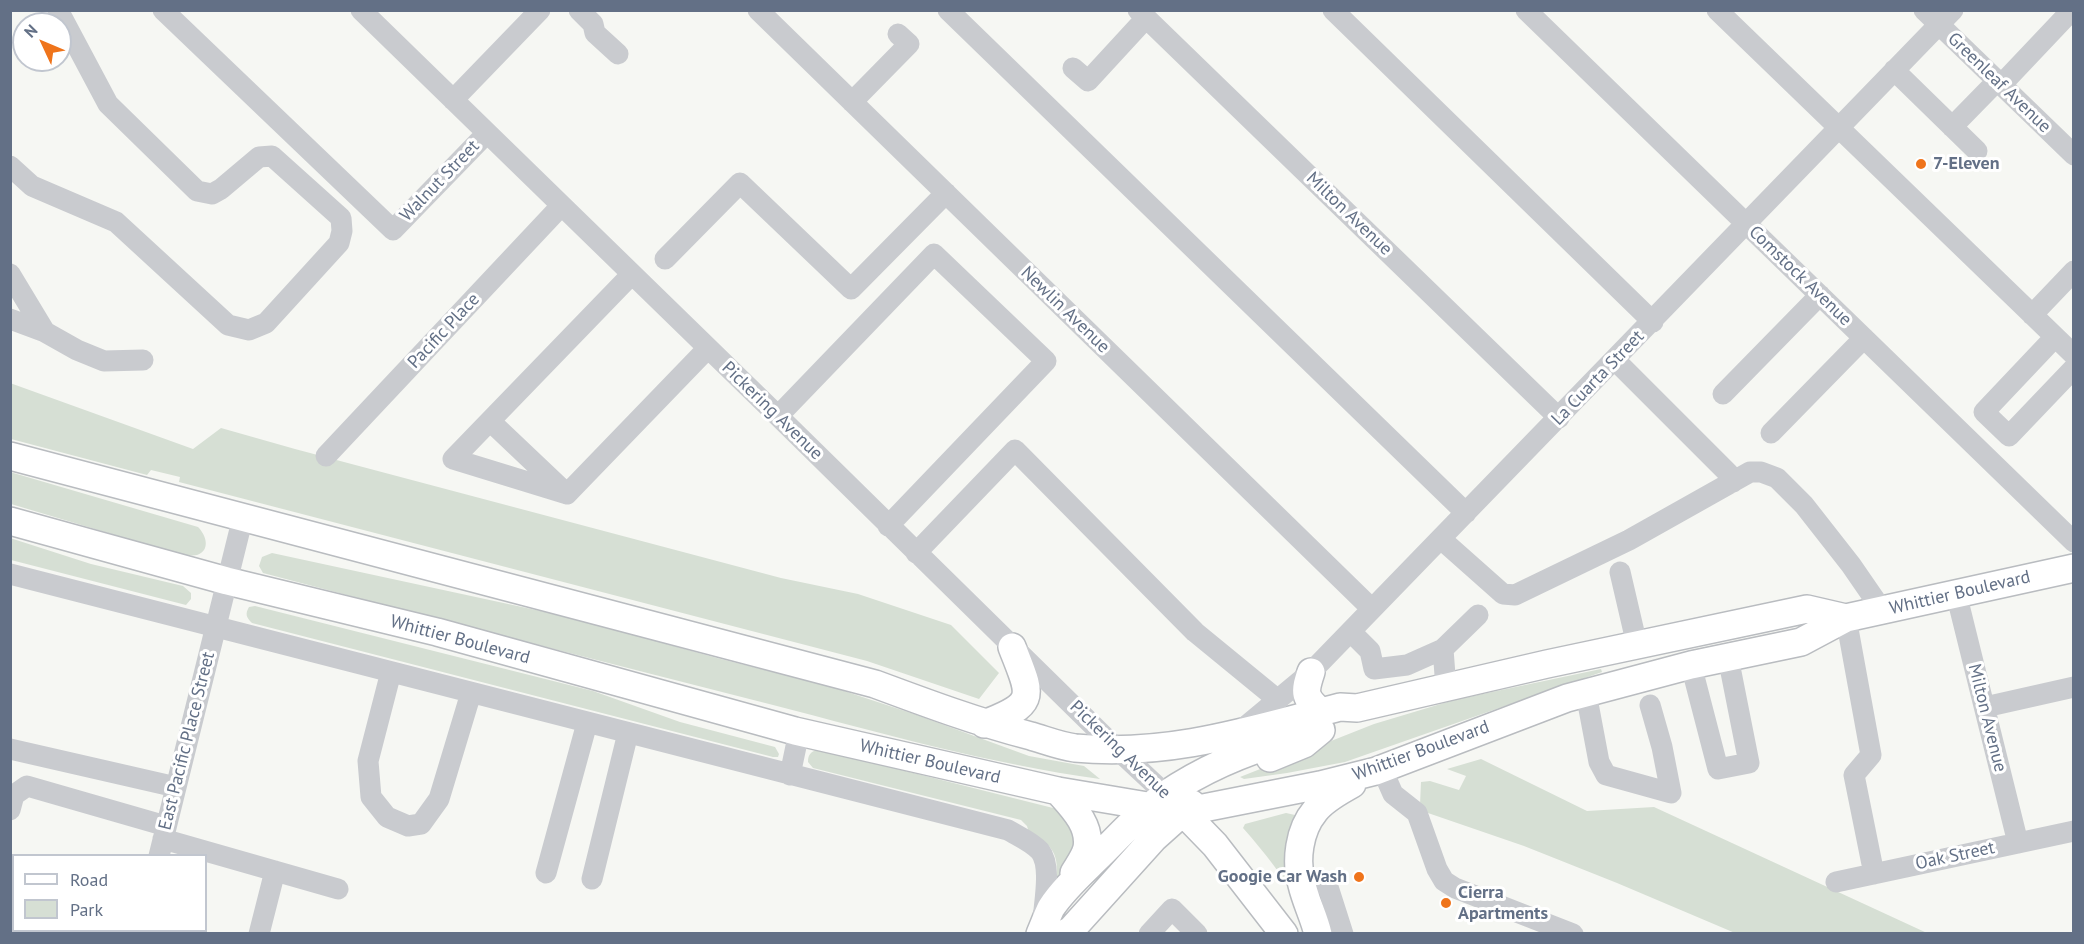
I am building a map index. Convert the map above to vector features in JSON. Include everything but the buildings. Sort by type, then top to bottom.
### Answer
[{"type":"main road","name":"Whittier Boulevard","points":[[10,456],[874,684],[984,723],[1073,747],[1117,749],[1184,745],[1321,721],[1340,707],[1357,708],[1807,609],[1846,618]]},
{"type":"main road","name":"Whittier Boulevard","points":[[10,521],[227,581],[448,635],[799,732],[1058,791],[1167,804],[1320,785],[1379,770],[1543,706],[1586,693],[1647,695],[1691,665],[1801,642],[1846,618],[2073,568]]},
{"type":"main road","points":[[984,723],[1011,714],[1027,696],[1027,684],[1012,647]]},
{"type":"main road","points":[[1167,804],[1155,838],[1071,930],[1049,932],[1051,909],[1067,888],[1126,828],[1167,804],[1215,784],[1231,773],[1304,744],[1321,721],[1306,695],[1311,672]]},
{"type":"main road","points":[[1318,933],[1302,886],[1298,852],[1308,822],[1321,804],[1379,770]]},
{"type":"main road","points":[[1058,791],[1076,812],[1086,830],[1087,849],[1067,888]]},
{"type":"main road","points":[[1167,804],[1215,845],[1284,933]]},
{"type":"street","points":[[10,165],[32,186],[116,222],[228,325],[249,330],[266,323],[339,243],[342,231],[341,218],[272,156],[259,156],[212,194],[197,191],[108,104],[58,10]]},
{"type":"street","name":"Walnut Street","points":[[163,10],[393,230],[487,133]]},
{"type":"street","name":"Pickering Avenue","points":[[361,10],[1117,749],[1167,804]]},
{"type":"street","points":[[453,100],[540,10]]},
{"type":"street","points":[[579,10],[593,24],[595,33],[618,54]]},
{"type":"street","name":"Newlin Avenue","points":[[758,10],[1372,609]]},
{"type":"street","points":[[948,10],[1466,513]]},
{"type":"street","points":[[1333,10],[1653,322]]},
{"type":"street","name":"Comstock Avenue","points":[[1527,10],[2073,542]]},
{"type":"street","points":[[1717,10],[2073,355]]},
{"type":"street","points":[[1952,127],[2072,10]]},
{"type":"street","points":[[1073,68],[1088,81],[1142,14]]},
{"type":"street","name":"Milton Avenue","points":[[1142,14],[1559,418]]},
{"type":"street","name":"La Cuarta Street","points":[[1235,736],[1311,672],[1351,632],[1839,129],[1894,70],[1939,15]]},
{"type":"street","name":"Greenleaf Avenue","points":[[1939,15],[1999,83],[2073,155]]},
{"type":"street","points":[[852,102],[909,44],[898,34]]},
{"type":"street","points":[[1894,70],[1977,151]]},
{"type":"street","points":[[665,259],[740,183],[850,289],[946,194]]},
{"type":"street","name":"Pacific Place","points":[[326,456],[561,206]]},
{"type":"street","points":[[778,416],[934,254],[1046,362],[888,526]]},
{"type":"street","points":[[2032,315],[2073,271]]},
{"type":"street","points":[[10,274],[45,332]]},
{"type":"street","points":[[567,494],[453,459],[632,274]]},
{"type":"street","points":[[1723,394],[1820,295]]},
{"type":"street","points":[[10,319],[45,332],[77,350],[104,361],[143,360]]},
{"type":"street","points":[[2055,337],[1984,412],[2008,436],[2073,368]]},
{"type":"street","points":[[1771,433],[1864,339]]},
{"type":"street","points":[[567,494],[708,348]]},
{"type":"street","points":[[1615,360],[1728,473],[1733,482]]},
{"type":"street","points":[[490,421],[567,494]]},
{"type":"street","points":[[916,553],[1015,450],[1195,633],[1278,700]]},
{"type":"street","points":[[1441,539],[1503,594],[1515,595],[1629,540],[1750,472],[1761,472],[1777,478],[1804,505],[1851,565],[1882,610]]},
{"type":"street","points":[[215,627],[243,516]]},
{"type":"street","points":[[1620,572],[1637,645]]},
{"type":"street","points":[[10,574],[1008,830],[1040,851],[1046,862],[1049,932]]},
{"type":"street","name":"Milton Avenue","points":[[1956,593],[2018,843]]},
{"type":"street","points":[[1351,632],[1370,651],[1374,669],[1407,665],[1443,650],[1478,615]]},
{"type":"street","points":[[1846,618],[1871,755],[1854,775],[1874,874]]},
{"type":"street","name":"East Pacific Place Street","points":[[163,840],[215,627]]},
{"type":"street","points":[[1443,650],[1446,688]]},
{"type":"street","points":[[1691,665],[1718,769],[1749,762],[1728,657]]},
{"type":"street","points":[[391,672],[368,761],[371,796],[387,817],[408,826],[421,824],[439,799],[471,693]]},
{"type":"street","points":[[1984,706],[2073,687]]},
{"type":"street","points":[[1586,693],[1599,762],[1606,775],[1671,793],[1662,747],[1647,695]]},
{"type":"street","points":[[546,873],[587,723]]},
{"type":"street","points":[[790,775],[799,732]]},
{"type":"street","points":[[592,879],[628,733]]},
{"type":"street","points":[[10,748],[176,787]]},
{"type":"street","points":[[1379,770],[1393,794],[1417,813],[1444,881],[1455,888],[1573,933]]},
{"type":"street","points":[[10,810],[14,795],[27,786],[163,840],[338,889]]},
{"type":"street","name":"Oak Street","points":[[1836,882],[2073,831]]},
{"type":"street","points":[[259,933],[275,871]]},
{"type":"street","points":[[1302,886],[1324,882],[1328,887],[1343,933]]},
{"type":"street","points":[[1149,933],[1172,909],[1197,933]]},
{"type":"green space","points":[[10,383],[193,449],[221,428],[781,578],[858,594],[951,625],[999,673],[979,699],[867,661],[179,482],[180,477],[151,470],[147,475],[11,439]]},
{"type":"green space","points":[[10,472],[198,527],[205,538],[206,546],[197,555],[182,555],[11,504]]},
{"type":"green space","points":[[10,538],[91,564],[183,586],[191,593],[191,599],[186,605],[11,560]]},
{"type":"green space","points":[[272,553],[573,618],[829,686],[1029,756],[1084,766],[1100,779],[1018,765],[936,747],[263,573],[259,566],[262,557]]},
{"type":"green space","points":[[255,606],[593,691],[680,722],[775,747],[779,754],[778,757],[773,757],[252,623],[247,617],[247,612],[249,607]]},
{"type":"green space","points":[[1601,669],[1602,672],[1345,762],[1287,773],[1244,779],[1240,777],[1374,724],[1454,700]]},
{"type":"green space","points":[[818,749],[1061,810],[1077,834],[1070,866],[1055,882],[1057,865],[1053,852],[1044,841],[1029,833],[1027,826],[1021,820],[813,768],[808,762],[809,757]]},
{"type":"green space","points":[[1481,759],[1587,811],[1654,807],[1927,933],[1735,933],[1524,846],[1428,813],[1420,805],[1421,782],[1430,781],[1459,790],[1466,776],[1447,769]]},
{"type":"green space","points":[[1286,813],[1295,815],[1298,819],[1300,906],[1274,866],[1243,828],[1245,824]]},
{"type":"place","name":"7-Eleven","points":[[1921,164]]},
{"type":"place","name":"Googie Car Wash","points":[[1359,877]]},
{"type":"place","name":"Cierra Apartments","points":[[1446,903]]}]
